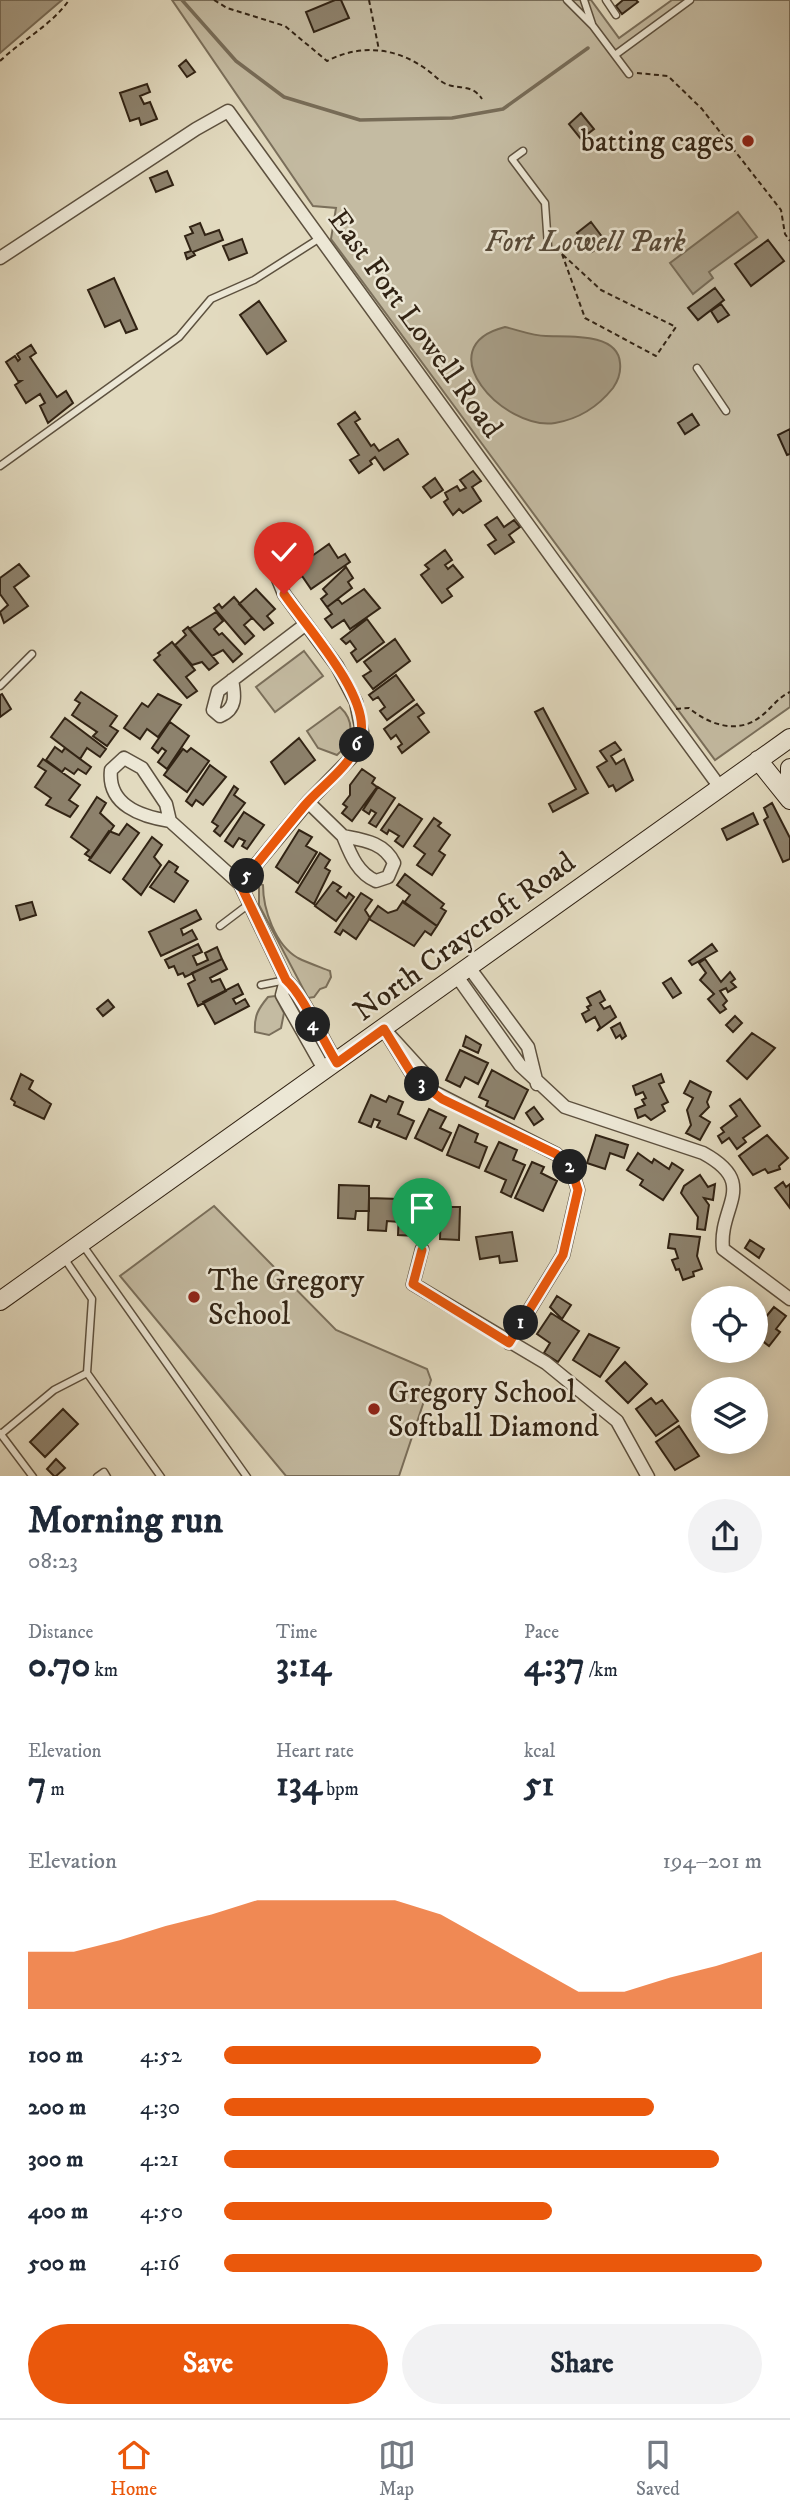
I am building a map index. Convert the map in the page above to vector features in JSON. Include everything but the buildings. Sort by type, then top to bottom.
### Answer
[{"type":"main road","name":"North Craycroft Road","points":[[0,1301],[331,1067],[719,786],[790,738]]},
{"type":"main road","points":[[758,760],[790,800]]},
{"type":"main road","points":[[790,768],[790,785]]},
{"type":"street","name":"East Fort Lowell Road","points":[[1,258],[195,129],[228,111],[452,418],[491,478],[719,786]]},
{"type":"street","points":[[240,884],[307,802],[352,757],[362,732],[355,702],[337,666],[284,594],[273,567]]},
{"type":"street","points":[[232,680],[306,624]]},
{"type":"street","points":[[170,821],[166,804],[142,768],[124,758],[118,762],[111,770],[111,785],[127,807],[142,815],[170,821],[240,884],[286,980],[297,990],[331,1067]]},
{"type":"street","points":[[307,802],[343,836]]},
{"type":"street","points":[[462,971],[528,1046],[537,1084],[565,1107],[703,1153],[723,1163],[732,1178],[733,1202],[721,1236],[723,1249],[790,1299]]},
{"type":"street","points":[[384,1029],[415,1079],[430,1090],[556,1154],[571,1168],[578,1190],[563,1255],[509,1343]]},
{"type":"street","points":[[422,1250],[413,1284],[546,1363],[617,1421],[648,1476]]},
{"type":"lane","points":[[567,0],[593,26],[629,74]]},
{"type":"lane","points":[[584,0],[593,26]]},
{"type":"lane","points":[[606,0],[616,15]]},
{"type":"lane","points":[[615,55],[690,0]]},
{"type":"lane","points":[[523,151],[512,159],[545,203],[548,246]]},
{"type":"lane","points":[[0,466],[179,337],[211,299],[254,280],[320,238]]},
{"type":"lane","points":[[697,368],[726,411]]},
{"type":"lane","points":[[0,686],[32,654]]},
{"type":"lane","points":[[220,926],[249,904]]},
{"type":"lane","points":[[261,985],[286,980]]},
{"type":"lane","points":[[81,1244],[247,1476]]},
{"type":"lane","points":[[63,1257],[92,1299],[87,1373],[160,1476]]},
{"type":"lane","points":[[33,1476],[0,1434],[54,1390],[87,1373]]},
{"type":"lane","points":[[97,1476],[104,1472],[107,1476]]},
{"type":"path","points":[[0,61],[28,35],[51,20],[69,0]]},
{"type":"path","points":[[214,0],[227,8],[285,26],[327,61],[349,50],[367,48],[424,67],[446,85],[462,85],[478,93],[482,99]]},
{"type":"path","points":[[369,0],[379,51]]},
{"type":"path","points":[[629,74],[668,76],[702,109],[781,210],[785,234],[790,241]]},
{"type":"path","points":[[548,246],[562,254],[601,290],[676,327],[656,356],[585,318],[562,254]]},
{"type":"path","points":[[667,716],[679,707],[689,708],[703,720],[716,726],[739,724],[762,716],[772,704],[790,692]]},
{"type":"green space","name":"Fort Lowell Park","points":[[172,0],[591,0],[619,38],[672,0],[790,0],[790,707],[715,760],[331,239],[336,208],[313,206]]},
{"type":"green space","points":[[304,651],[323,676],[275,712],[256,687]]},
{"type":"green space","points":[[340,707],[349,719],[350,732],[346,744],[337,755],[318,748],[307,731]]},
{"type":"green space","points":[[259,883],[263,885],[265,905],[272,926],[283,944],[298,958],[330,971],[331,977],[326,987],[320,989],[314,997],[308,998],[259,905]]},
{"type":"green space","points":[[275,996],[284,1013],[281,1028],[269,1035],[255,1032],[259,1009],[268,997]]},
{"type":"green space","points":[[214,1206],[336,1330],[427,1369],[431,1380],[399,1476],[286,1476],[120,1276]]},
{"type":"shaded area","points":[[0,0],[62,0],[0,53]]},
{"type":"shaded area","points":[[738,212],[757,237],[709,272],[713,278],[693,294],[670,263]]},
{"type":"shaded area","points":[[505,327],[536,335],[590,338],[611,346],[620,363],[620,373],[613,388],[594,407],[572,419],[555,423],[535,422],[515,414],[481,386],[473,368],[472,352],[482,337]]},
{"type":"waterway","points":[[182,0],[236,61],[284,97],[360,120],[452,118],[503,109],[588,48]]},
{"type":"place","name":"batting cages","points":[[748,141]]},
{"type":"place","name":"The Gregory School","points":[[194,1297]]},
{"type":"place","name":"Gregory School Softball Diamond","points":[[374,1409]]},
{"type":"route","points":[[284,594],[337,666],[355,702],[362,732],[352,757],[307,802],[240,884],[286,980],[297,990],[312,1022],[337,1063],[384,1029],[397,1055],[415,1079],[442,1099],[556,1154],[571,1168],[578,1190],[563,1255],[509,1343],[413,1284],[422,1250]]}]
